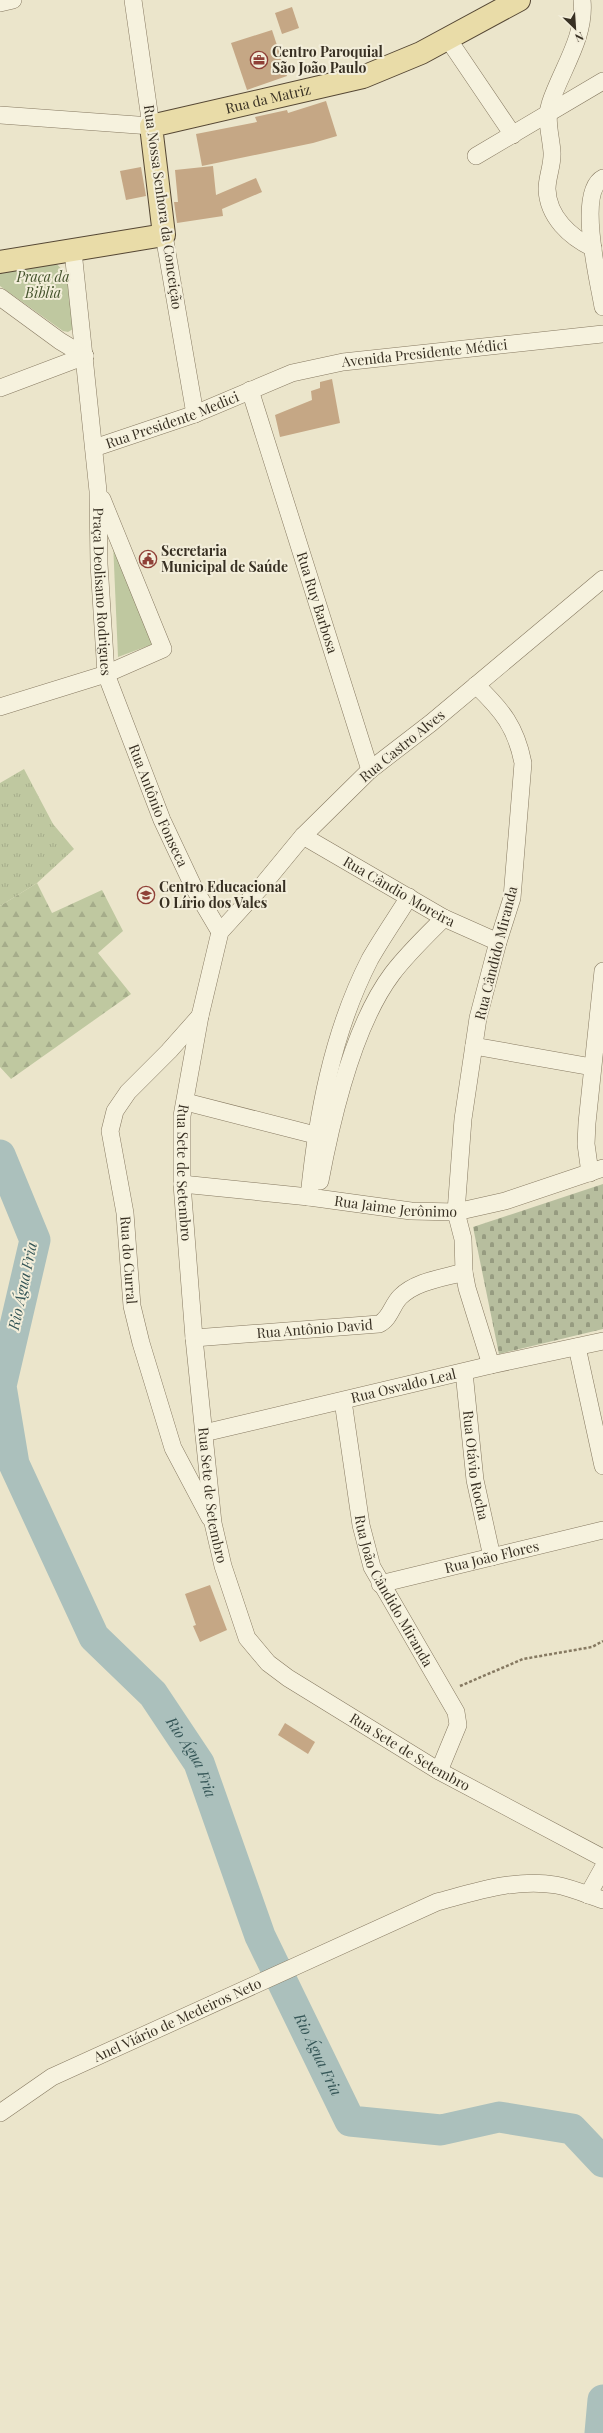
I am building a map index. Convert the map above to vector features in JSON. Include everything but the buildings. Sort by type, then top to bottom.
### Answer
[{"type":"main road","name":"Rua da Matriz","points":[[151,126],[363,76],[422,54],[518,0]]},
{"type":"main road","name":"Rua Nossa Senhora da Conceição","points":[[151,126],[164,235]]},
{"type":"main road","points":[[0,262],[164,235]]},
{"type":"street","points":[[0,3],[13,0]]},
{"type":"street","name":"Rua Nossa Senhora da Conceição","points":[[133,0],[151,126]]},
{"type":"street","points":[[582,0],[581,23],[576,42],[559,77],[549,106],[552,154],[547,188],[549,203],[568,233],[593,248]]},
{"type":"street","points":[[448,39],[513,135]]},
{"type":"street","points":[[476,156],[549,115],[603,81]]},
{"type":"street","name":"Rua da Matriz","points":[[0,115],[151,126]]},
{"type":"street","points":[[603,178],[596,184],[591,198],[590,214],[593,248],[603,307]]},
{"type":"street","name":"Rua Nossa Senhora da Conceição","points":[[164,235],[195,414]]},
{"type":"street","points":[[73,251],[94,448]]},
{"type":"street","points":[[0,297],[60,341],[85,356]]},
{"type":"street","name":"Avenida Presidente Médici","points":[[250,390],[292,373],[343,362],[603,334]]},
{"type":"street","points":[[0,388],[85,356]]},
{"type":"street","name":"Rua Presidente Medici","points":[[94,448],[195,414],[250,390]]},
{"type":"street","name":"Rua Ruy Barbosa","points":[[250,390],[370,770]]},
{"type":"street","name":"Praça Deolisano Rodrigues","points":[[94,448],[98,491],[99,564],[106,674],[163,649],[98,491]]},
{"type":"street","name":"Rua Castro Alves","points":[[220,932],[262,887],[303,836],[333,804],[370,770],[476,685],[603,579]]},
{"type":"street","points":[[0,707],[106,674]]},
{"type":"street","name":"Rua Antônio Fonseca","points":[[106,674],[162,820],[194,888],[220,932]]},
{"type":"street","name":"Rua Cândido Miranda","points":[[476,685],[493,701],[510,722],[519,742],[523,763],[512,898],[498,942],[478,1018],[464,1119],[456,1212],[463,1239],[464,1272],[491,1365]]},
{"type":"street","name":"Rua Cândio Moreira","points":[[303,836],[444,918],[498,942]]},
{"type":"street","points":[[313,1198],[315,1135],[329,1070],[346,1018],[371,958],[409,897]]},
{"type":"street","points":[[313,1198],[342,1085],[364,1028],[380,993],[392,975],[444,918]]},
{"type":"street","name":"Rua Sete de Setembro","points":[[220,932],[200,1016],[186,1102],[182,1116],[182,1184],[194,1338],[212,1523],[223,1566],[247,1638],[255,1650],[288,1678],[440,1771],[603,1858]]},
{"type":"street","points":[[597,1170],[586,1144],[592,1067],[603,971]]},
{"type":"street","name":"Rua do Curral","points":[[200,1016],[169,1052],[128,1092],[116,1111],[110,1131],[125,1213],[132,1306],[141,1343],[173,1448],[212,1523]]},
{"type":"street","points":[[474,1046],[592,1067]]},
{"type":"street","points":[[186,1102],[315,1135]]},
{"type":"street","name":"Rua Jaime Jerônimo","points":[[182,1184],[313,1198],[411,1211],[456,1212],[505,1201],[597,1170]]},
{"type":"street","name":"Rua Antônio David","points":[[194,1338],[379,1324],[386,1319],[399,1298],[409,1289],[464,1272]]},
{"type":"street","name":"Rua Osvaldo Leal","points":[[204,1433],[491,1365],[603,1341]]},
{"type":"street","points":[[577,1346],[603,1466]]},
{"type":"street","name":"Rua Otávio Rocha","points":[[464,1372],[475,1480],[492,1557]]},
{"type":"street","name":"Rua João Cândido Miranda","points":[[343,1401],[361,1525],[366,1549],[380,1584],[446,1692],[456,1712],[458,1725],[440,1771]]},
{"type":"street","name":"Rua João Flores","points":[[380,1584],[603,1530]]},
{"type":"street","points":[[596,1898],[603,1868]]},
{"type":"street","name":"Anel Viário de Medeiros Neto","points":[[0,2113],[52,2077],[213,2002],[437,1902],[503,1886],[531,1883],[555,1885],[596,1898]]},
{"type":"path","points":[[446,1692],[523,1659],[592,1647],[603,1640]]},
{"type":"green space","name":"Praça da Biblia","points":[[55,262],[65,273],[68,280],[73,329],[68,332],[63,331],[0,286],[0,268]]},
{"type":"green space","points":[[113,542],[153,644],[118,657]]},
{"type":"green space","points":[[24,769],[53,824],[74,849],[37,883],[0,906],[0,783]]},
{"type":"green space","points":[[37,883],[52,913],[102,890],[123,931],[98,953],[131,994],[11,1079],[0,1067],[0,906]]},
{"type":"green space","points":[[603,1184],[603,1329],[499,1354],[473,1227]]},
{"type":"waterway","name":"Rio Água Fria","points":[[0,1155],[35,1240],[1,1386],[14,1464],[94,1637],[153,1694],[199,1763],[260,1936],[350,2121],[441,2130],[499,2117],[572,2129],[603,2162]]},
{"type":"waterway","name":"Rio Água Fria","points":[[600,2433],[603,2400]]},
{"type":"place","name":"Centro Paroquial São João Paulo","points":[[259,60]]},
{"type":"place","name":"Secretaria Municipal de Saúde","points":[[148,559]]},
{"type":"place","name":"Centro Educacional O Lírio dos Vales","points":[[146,895]]}]
